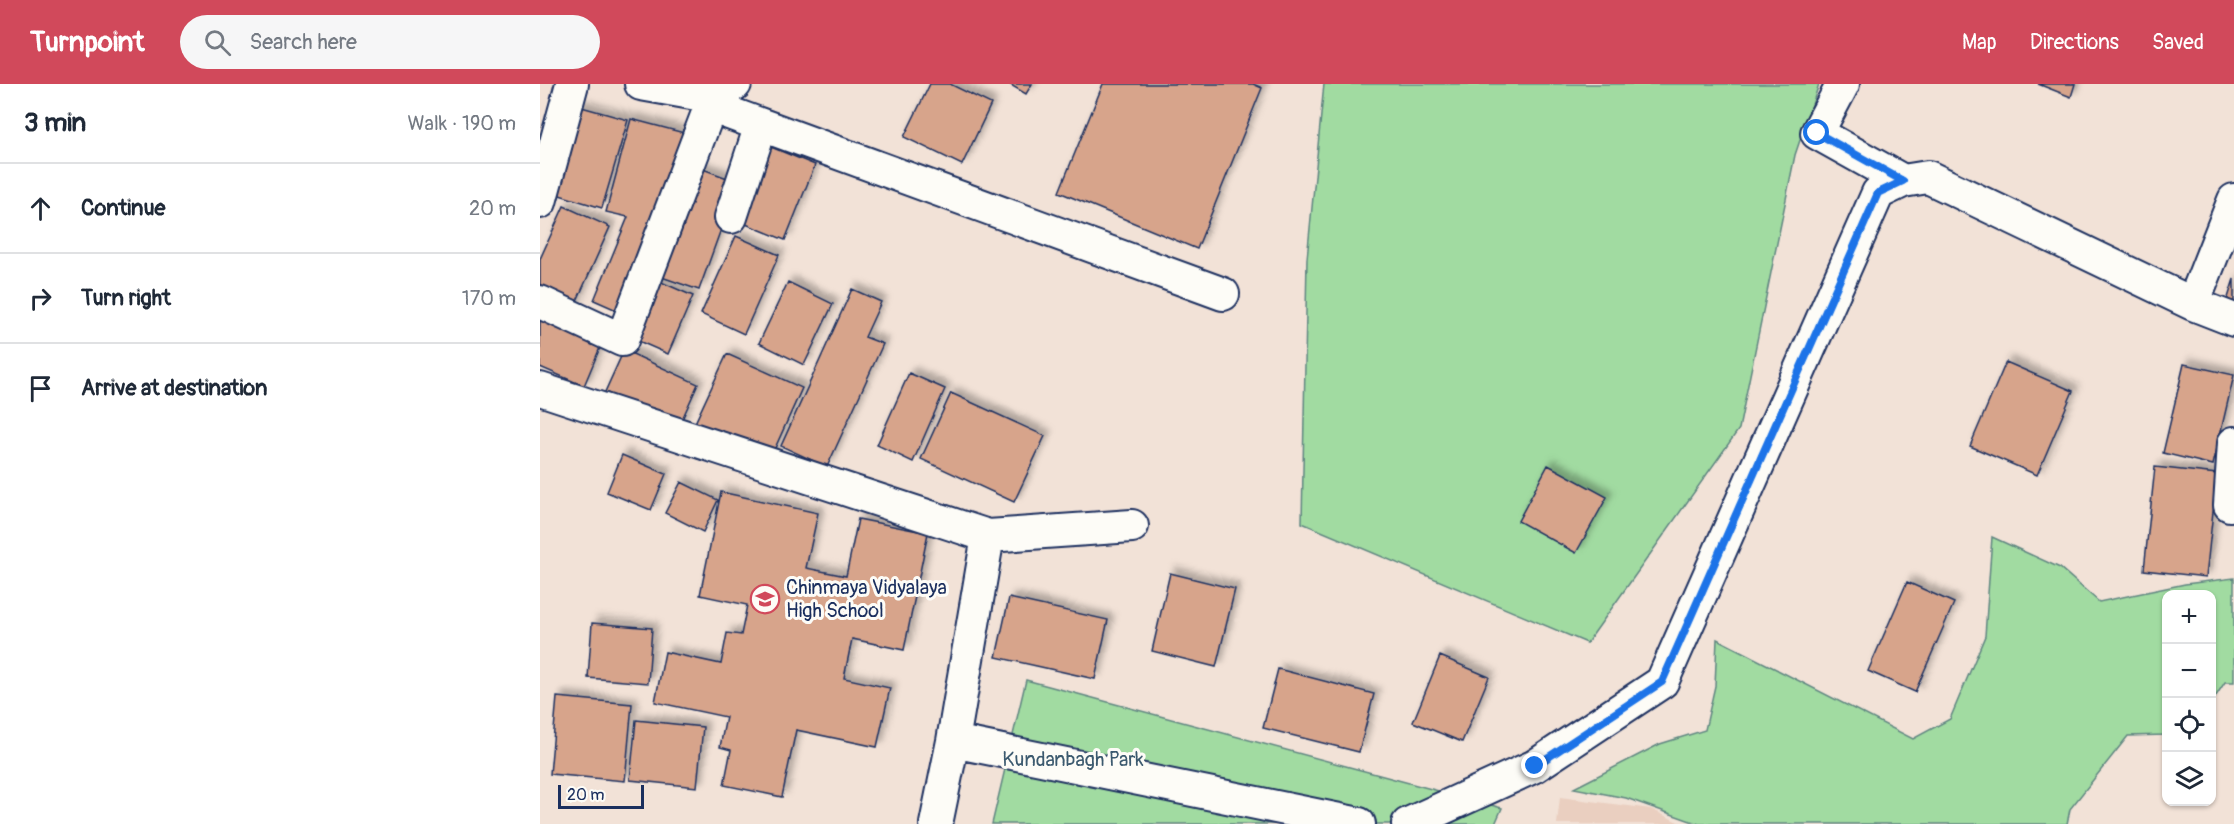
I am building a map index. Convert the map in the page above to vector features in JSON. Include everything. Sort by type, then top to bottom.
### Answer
[{"type":"street","points":[[540,202],[572,84]]},
{"type":"street","points":[[641,84],[720,96],[761,125],[1222,294]]},
{"type":"street","points":[[1843,84],[1817,133],[1903,181]]},
{"type":"street","points":[[540,302],[622,340],[720,96]]},
{"type":"street","points":[[731,217],[761,125]]},
{"type":"street","points":[[1408,824],[1535,766],[1662,682],[1878,193],[1903,181],[1928,177],[2193,304],[2234,320]]},
{"type":"street","points":[[2193,304],[2234,200]]},
{"type":"street","points":[[540,389],[988,536],[1132,526]]},
{"type":"street","points":[[2230,505],[2234,443]]},
{"type":"street","points":[[936,824],[988,536]]},
{"type":"street","points":[[952,741],[1359,824]]},
{"type":"shaded area","points":[[1560,797],[1651,809],[1682,824],[1557,824]]},
{"type":"green space","points":[[1324,84],[1819,84],[1795,155],[1739,429],[1587,643],[1302,523],[1307,259]]},
{"type":"green space","points":[[1992,537],[2060,568],[2099,602],[2185,584],[2234,578],[2234,682],[2225,682],[2216,696],[2216,590],[2162,590],[2162,735],[2128,736],[2070,809],[2067,824],[1699,824],[1626,798],[1574,788],[1660,744],[1705,730],[1715,686],[1717,639],[1913,739],[1950,719],[1985,636]]},
{"type":"green space","name":"Kundanbagh Park","points":[[1026,680],[1502,808],[1495,824],[992,824]]},
{"type":"building","points":[[930,84],[950,84],[991,104],[962,165],[904,137]]},
{"type":"building","points":[[1009,84],[1032,84],[1026,94]]},
{"type":"building","points":[[1103,84],[1253,84],[1262,88],[1197,249],[1059,192]]},
{"type":"building","points":[[2038,84],[2075,84],[2071,97]]},
{"type":"building","points":[[578,106],[628,120],[602,208],[553,193]]},
{"type":"building","points":[[631,119],[688,134],[621,312],[594,300],[628,217],[606,212]]},
{"type":"building","points":[[766,145],[815,165],[785,240],[736,220]]},
{"type":"building","points":[[692,165],[738,182],[699,290],[653,274]]},
{"type":"building","points":[[564,206],[610,227],[572,312],[540,297],[540,259]]},
{"type":"building","points":[[736,236],[779,255],[744,334],[701,314]]},
{"type":"building","points":[[652,278],[693,296],[668,354],[627,336]]},
{"type":"building","points":[[2234,279],[2234,303],[2227,301]]},
{"type":"building","points":[[788,282],[833,304],[804,365],[759,343]]},
{"type":"building","points":[[852,289],[881,302],[865,337],[883,344],[827,467],[781,446]]},
{"type":"building","points":[[540,313],[604,338],[584,386],[540,367]]},
{"type":"building","points":[[624,350],[698,384],[679,426],[605,392]]},
{"type":"building","points":[[727,354],[802,388],[771,457],[695,423]]},
{"type":"building","points":[[2006,362],[2073,391],[2037,475],[1970,446]]},
{"type":"building","points":[[2184,364],[2234,375],[2213,465],[2163,453]]},
{"type":"building","points":[[909,373],[945,389],[913,462],[877,445]]},
{"type":"building","points":[[951,393],[1045,436],[1014,502],[921,459]]},
{"type":"building","points":[[622,455],[666,474],[651,510],[607,492]]},
{"type":"building","points":[[1548,465],[1607,497],[1576,553],[1518,521]]},
{"type":"building","points":[[2155,467],[2217,474],[2206,577],[2144,570]]},
{"type":"building","points":[[681,482],[718,500],[703,532],[665,513]]},
{"type":"building","points":[[721,492],[818,513],[806,568],[846,576],[858,519],[928,533],[904,650],[852,639],[844,678],[890,688],[877,747],[796,730],[782,797],[724,785],[731,750],[720,747],[726,717],[655,702],[665,652],[721,664],[727,633],[741,635],[747,605],[700,595]]},
{"type":"building","points":[[1170,573],[1235,589],[1216,667],[1152,651]]},
{"type":"building","points":[[1907,582],[1954,603],[1915,692],[1868,671]]},
{"type":"building","points":[[1009,598],[1108,620],[1095,679],[996,657]]},
{"type":"building","points":[[592,623],[652,628],[648,683],[588,678]]},
{"type":"building","points":[[1440,656],[1489,677],[1462,742],[1413,722]]},
{"type":"building","points":[[1278,669],[1374,694],[1359,752],[1263,728]]},
{"type":"building","points":[[557,697],[632,704],[625,781],[550,774]]},
{"type":"building","points":[[636,720],[703,727],[697,787],[630,780]]},
{"type":"place","name":"Chinmaya Vidyalaya High School","points":[[765,599]]},
{"type":"route","points":[[1535,766],[1662,682],[1878,193],[1903,181],[1817,133]]}]
